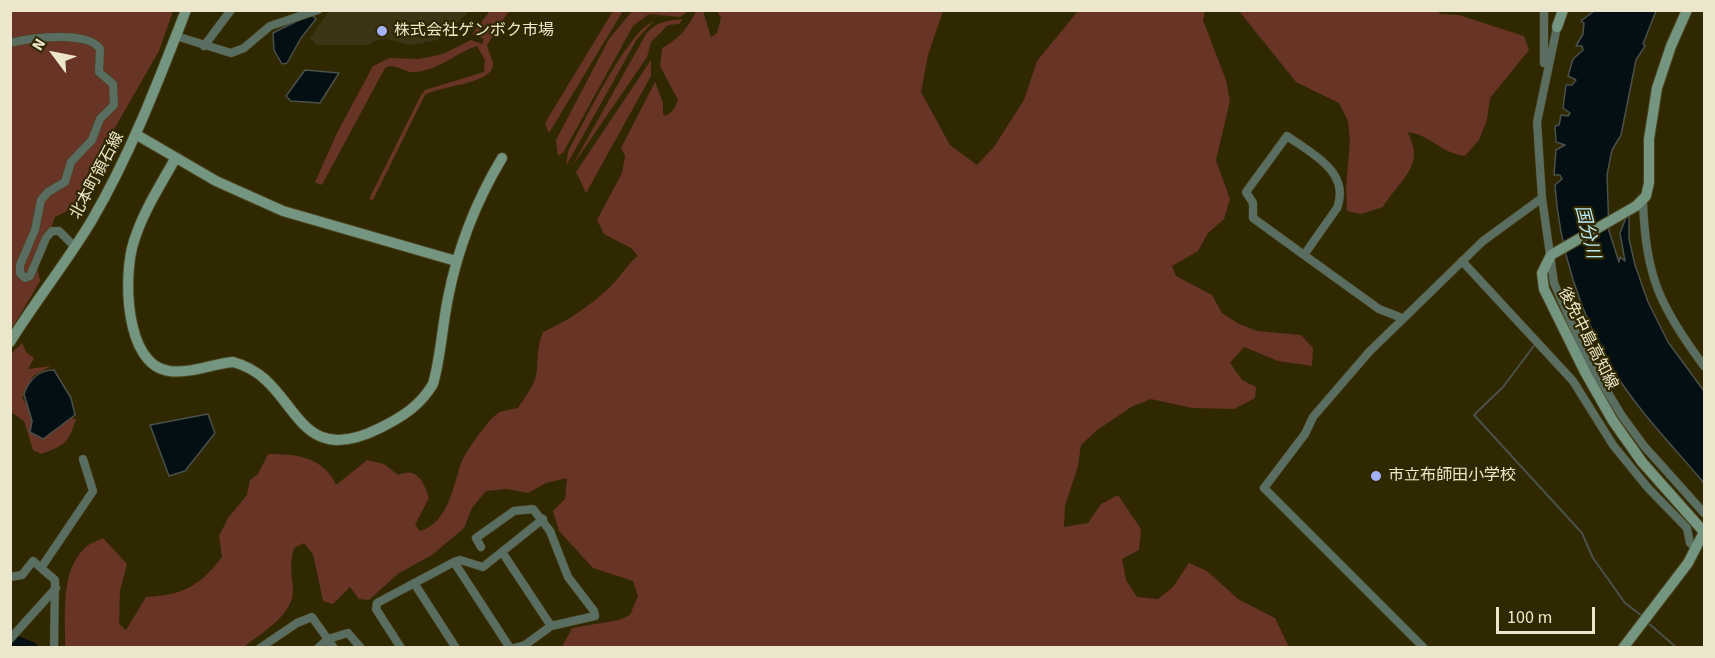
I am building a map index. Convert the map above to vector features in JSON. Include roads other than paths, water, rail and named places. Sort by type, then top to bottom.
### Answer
[{"type":"street","name":"北本町領石線","points":[[10,342],[75,248],[137,135],[186,10]]},
{"type":"street","points":[[204,46],[231,10]]},
{"type":"street","points":[[176,36],[223,53],[236,52],[270,26],[318,10]]},
{"type":"street","points":[[1544,10],[1544,80]]},
{"type":"street","points":[[1563,10],[1544,80],[1537,122],[1542,198],[1552,253],[1552,273],[1563,306],[1603,385],[1644,446],[1704,513]]},
{"type":"street","points":[[1552,253],[1639,203],[1650,183],[1649,139],[1662,67],[1687,10]]},
{"type":"street","points":[[10,43],[42,40],[58,35],[91,41],[100,49],[99,72],[113,84],[115,104],[99,122],[95,136],[71,162],[65,182],[43,195],[35,230],[20,265],[20,273],[26,278],[30,276],[51,231],[59,231],[75,248]]},
{"type":"street","points":[[137,135],[175,159],[283,212],[456,261]]},
{"type":"street","points":[[1304,255],[1337,208],[1338,184],[1330,167],[1287,136],[1246,192],[1253,203],[1253,218],[1304,255],[1379,309],[1402,318]]},
{"type":"street","points":[[175,159],[141,221],[129,264],[132,320],[135,341],[140,353],[148,362],[168,371],[232,362],[243,365],[265,379],[302,423],[318,436],[330,441],[358,439],[394,421],[425,398],[433,384],[438,366],[456,261],[471,215],[502,158]]},
{"type":"street","points":[[1424,648],[1264,488],[1305,434],[1313,417],[1369,352],[1483,241],[1542,198]]},
{"type":"street","points":[[1639,203],[1644,244],[1655,285],[1683,337],[1704,366]]},
{"type":"street","name":"後免中島高知線","points":[[1552,253],[1542,273],[1544,289],[1585,372],[1613,421],[1642,462],[1704,532],[1688,563],[1623,648]]},
{"type":"street","points":[[1461,261],[1573,381],[1613,445],[1648,488],[1687,528],[1690,543],[1696,548]]},
{"type":"street","points":[[42,568],[93,491],[83,459]]},
{"type":"street","points":[[454,562],[512,648],[525,645],[551,626],[594,616],[594,610],[568,577],[543,519],[528,507],[514,511],[476,538],[481,547]]},
{"type":"street","points":[[401,648],[376,609],[377,603],[454,562],[460,560],[483,567],[543,519]]},
{"type":"street","points":[[502,552],[551,626]]},
{"type":"street","points":[[10,578],[13,575],[22,575],[33,561],[55,580],[54,648]]},
{"type":"street","points":[[414,583],[456,648]]},
{"type":"street","points":[[11,638],[56,588]]},
{"type":"street","points":[[260,648],[297,623],[312,617],[334,648]]},
{"type":"street","points":[[318,648],[328,639],[348,633],[361,648]]},
{"type":"water","name":"国分川","points":[[1594,11],[1656,11],[1643,44],[1645,46],[1636,60],[1621,135],[1612,150],[1607,175],[1609,231],[1619,262],[1620,257],[1625,261],[1620,233],[1627,215],[1629,239],[1635,265],[1648,302],[1668,342],[1704,391],[1704,483],[1644,413],[1612,368],[1590,325],[1566,256],[1555,185],[1562,179],[1560,175],[1554,175],[1556,150],[1565,145],[1556,142],[1555,126],[1559,125],[1561,115],[1568,116],[1570,113],[1563,108],[1566,85],[1572,85],[1576,80],[1568,76],[1573,59],[1583,50],[1582,46],[1576,46],[1583,34],[1584,23],[1581,21]]},
{"type":"water","points":[[307,16],[313,16],[316,19],[301,38],[287,63],[282,64],[274,50],[273,33]]},
{"type":"water","points":[[305,70],[339,73],[320,103],[291,101],[286,96]]},
{"type":"water","points":[[54,370],[71,398],[75,415],[43,439],[30,432],[32,421],[24,394],[35,377]]},
{"type":"water","points":[[208,414],[215,433],[185,471],[169,476],[150,425]]},
{"type":"waterway","points":[[1536,343],[1503,387],[1474,415],[1582,533],[1593,558],[1625,603],[1642,616]]},
{"type":"waterway","points":[[1647,622],[1677,648]]},
{"type":"waterway","points":[[10,639],[32,648]]},
{"type":"place","name":"株式会社ゲンボク市場","points":[[382,31]]},
{"type":"place","name":"市立布師田小学校","points":[[1376,476]]}]
